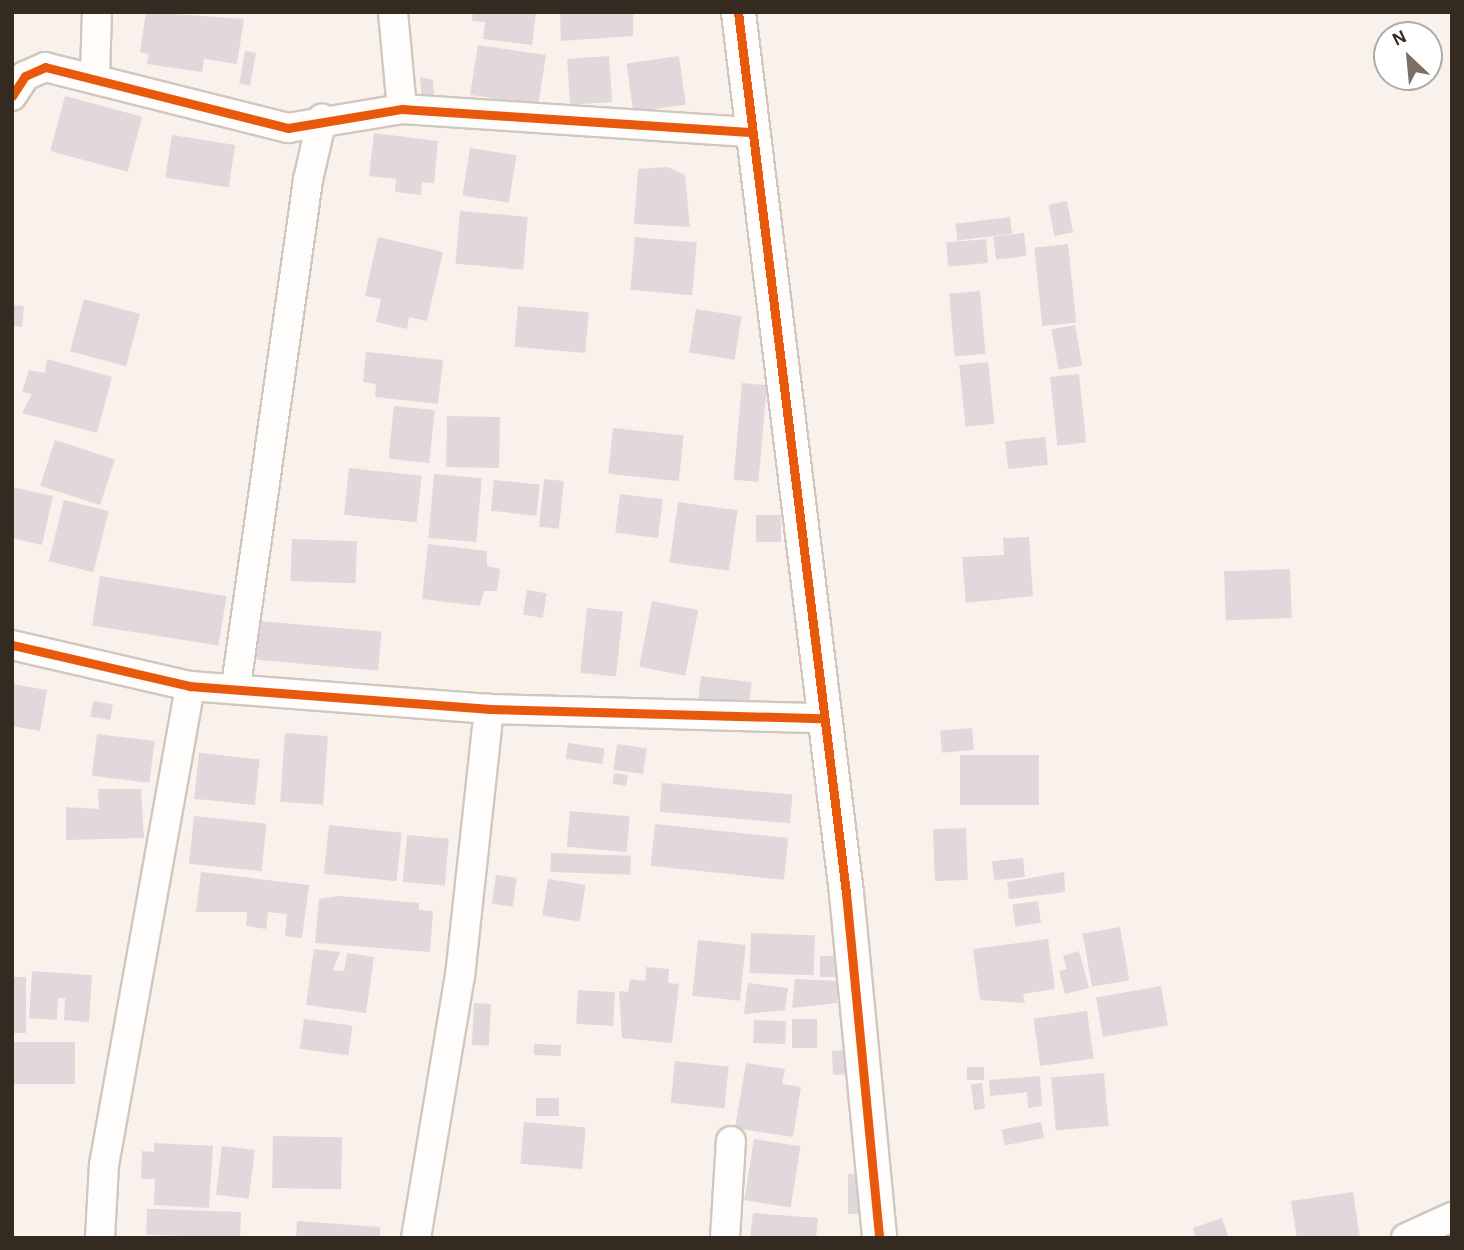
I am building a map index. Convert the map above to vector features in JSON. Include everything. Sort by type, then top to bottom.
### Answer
[{"type":"street","points":[[95,75],[97,12]]},
{"type":"street","points":[[393,12],[402,109]]},
{"type":"street","points":[[738,12],[821,718],[846,893],[879,1238]]},
{"type":"street","points":[[12,96],[25,76],[45,67],[95,75],[253,121],[288,128],[322,119],[402,109],[752,132]]},
{"type":"street","points":[[236,687],[322,119]]},
{"type":"street","points":[[12,645],[190,686],[236,687],[489,709],[821,718]]},
{"type":"street","points":[[100,1238],[104,1165],[190,686]]},
{"type":"street","points":[[416,1238],[460,976],[489,709]]},
{"type":"street","points":[[725,1238],[731,1141]]},
{"type":"street","points":[[1406,1238],[1452,1217]]},
{"type":"building","points":[[146,12],[244,19],[237,64],[204,59],[202,72],[147,64],[149,54],[140,52]]},
{"type":"building","points":[[473,12],[536,12],[532,45],[483,39],[485,22],[472,21]]},
{"type":"building","points":[[560,12],[633,12],[633,36],[561,41]]},
{"type":"building","points":[[478,45],[546,55],[538,106],[491,109],[493,98],[470,95]]},
{"type":"building","points":[[245,51],[256,53],[250,85],[239,83]]},
{"type":"building","points":[[609,56],[612,102],[570,105],[567,59]]},
{"type":"building","points":[[679,56],[686,105],[633,112],[627,63]]},
{"type":"building","points":[[420,77],[433,80],[434,98],[422,99]]},
{"type":"building","points":[[65,96],[142,117],[128,172],[50,151]]},
{"type":"building","points":[[374,133],[438,141],[434,183],[422,182],[421,195],[395,192],[396,179],[369,176]]},
{"type":"building","points":[[172,135],[235,145],[228,187],[165,177]]},
{"type":"building","points":[[470,148],[516,155],[509,203],[462,195]]},
{"type":"building","points":[[668,167],[685,175],[690,227],[634,224],[638,169]]},
{"type":"building","points":[[1067,201],[1073,232],[1054,236],[1048,205]]},
{"type":"building","points":[[460,211],[528,217],[523,270],[455,264]]},
{"type":"building","points":[[1010,217],[1012,234],[957,241],[955,224]]},
{"type":"building","points":[[1024,233],[1027,256],[996,260],[993,237]]},
{"type":"building","points":[[378,237],[443,252],[427,321],[409,317],[407,329],[376,322],[381,299],[365,296]]},
{"type":"building","points":[[635,237],[697,242],[692,295],[630,290]]},
{"type":"building","points":[[986,239],[988,263],[948,266],[946,242]]},
{"type":"building","points":[[1068,244],[1076,323],[1042,326],[1034,248]]},
{"type":"building","points":[[980,291],[985,354],[955,356],[949,294]]},
{"type":"building","points":[[84,299],[140,314],[126,366],[70,351]]},
{"type":"building","points":[[12,305],[24,306],[22,327],[12,326]]},
{"type":"building","points":[[518,306],[589,312],[585,353],[514,347]]},
{"type":"building","points":[[696,309],[741,316],[735,360],[689,352]]},
{"type":"building","points":[[1075,325],[1082,365],[1058,370],[1051,329]]},
{"type":"building","points":[[366,352],[443,360],[438,404],[375,397],[376,384],[363,382]]},
{"type":"building","points":[[47,359],[112,377],[97,433],[22,413],[32,394],[22,392],[29,370],[45,373]]},
{"type":"building","points":[[988,362],[994,424],[966,427],[959,365]]},
{"type":"building","points":[[1079,374],[1086,443],[1057,446],[1050,377]]},
{"type":"building","points":[[742,383],[767,385],[758,482],[734,480]]},
{"type":"building","points":[[394,406],[435,410],[429,463],[388,459]]},
{"type":"building","points":[[447,416],[500,417],[499,468],[446,467]]},
{"type":"building","points":[[613,428],[684,435],[679,481],[608,474]]},
{"type":"building","points":[[1045,437],[1048,465],[1008,469],[1005,441]]},
{"type":"building","points":[[55,440],[115,459],[100,505],[40,486]]},
{"type":"building","points":[[349,468],[422,476],[417,522],[344,515]]},
{"type":"building","points":[[434,474],[482,478],[476,542],[428,538]]},
{"type":"building","points":[[544,479],[564,481],[559,529],[539,527]]},
{"type":"building","points":[[494,480],[540,485],[537,516],[491,511]]},
{"type":"building","points":[[12,487],[53,496],[42,545],[12,538]]},
{"type":"building","points":[[620,494],[663,499],[658,538],[615,533]]},
{"type":"building","points":[[64,500],[109,511],[93,572],[49,561]]},
{"type":"building","points":[[678,502],[737,510],[729,571],[670,562]]},
{"type":"building","points":[[756,515],[781,515],[781,542],[756,542]]},
{"type":"building","points":[[1029,537],[1033,596],[966,603],[962,557],[1004,555],[1003,538]]},
{"type":"building","points":[[292,539],[357,541],[355,583],[291,581]]},
{"type":"building","points":[[428,544],[487,551],[487,566],[500,569],[497,591],[484,591],[480,606],[422,599]]},
{"type":"building","points":[[1290,569],[1292,618],[1226,620],[1224,571]]},
{"type":"building","points":[[100,576],[226,596],[219,645],[92,625]]},
{"type":"building","points":[[527,590],[547,593],[543,618],[523,615]]},
{"type":"building","points":[[652,601],[698,610],[685,676],[639,667]]},
{"type":"building","points":[[587,608],[623,612],[616,676],[580,673]]},
{"type":"building","points":[[260,621],[382,632],[378,670],[257,660]]},
{"type":"building","points":[[701,676],[752,682],[749,706],[698,700]]},
{"type":"building","points":[[12,684],[47,690],[40,731],[12,726]]},
{"type":"building","points":[[93,701],[113,704],[110,720],[90,717]]},
{"type":"building","points":[[972,728],[974,750],[942,753],[940,731]]},
{"type":"building","points":[[285,733],[328,736],[323,805],[280,802]]},
{"type":"building","points":[[97,734],[155,741],[149,783],[92,776]]},
{"type":"building","points":[[568,743],[605,748],[602,764],[566,759]]},
{"type":"building","points":[[617,744],[647,748],[643,774],[613,770]]},
{"type":"building","points":[[199,753],[260,759],[255,805],[194,799]]},
{"type":"building","points":[[960,755],[1039,755],[1039,805],[960,805]]},
{"type":"building","points":[[614,773],[628,775],[626,786],[612,784]]},
{"type":"building","points":[[662,783],[793,794],[790,823],[659,812]]},
{"type":"building","points":[[98,789],[141,789],[144,838],[66,840],[66,807],[99,809]]},
{"type":"building","points":[[570,811],[630,816],[627,852],[567,847]]},
{"type":"building","points":[[194,816],[267,824],[262,871],[189,864]]},
{"type":"building","points":[[655,824],[788,838],[784,880],[651,866]]},
{"type":"building","points":[[329,825],[402,833],[396,881],[324,874]]},
{"type":"building","points":[[966,828],[968,880],[935,881],[933,829]]},
{"type":"building","points":[[407,835],[449,839],[445,885],[403,882]]},
{"type":"building","points":[[551,853],[631,856],[630,875],[550,872]]},
{"type":"building","points":[[1023,858],[1025,877],[994,880],[992,861]]},
{"type":"building","points":[[201,872],[309,885],[302,938],[285,936],[287,914],[268,912],[266,929],[246,926],[247,912],[196,912]]},
{"type":"building","points":[[1064,872],[1065,892],[1009,899],[1007,882]]},
{"type":"building","points":[[496,875],[517,878],[513,907],[492,904]]},
{"type":"building","points":[[548,879],[586,885],[580,921],[542,916]]},
{"type":"building","points":[[339,896],[419,903],[419,910],[433,911],[430,952],[315,943],[319,899]]},
{"type":"building","points":[[1038,901],[1041,923],[1015,926],[1012,905]]},
{"type":"building","points":[[1120,927],[1129,980],[1092,987],[1083,934]]},
{"type":"building","points":[[751,933],[815,935],[814,975],[750,973]]},
{"type":"building","points":[[1048,939],[1055,989],[1023,994],[1025,1003],[980,1000],[973,949]]},
{"type":"building","points":[[698,940],[746,945],[740,1001],[692,996]]},
{"type":"building","points":[[314,949],[340,952],[333,970],[344,971],[347,953],[374,957],[366,1013],[306,1005]]},
{"type":"building","points":[[1079,951],[1089,988],[1065,994],[1059,971],[1067,969],[1063,956]]},
{"type":"building","points":[[820,956],[846,956],[846,977],[820,977]]},
{"type":"building","points":[[646,967],[669,969],[668,983],[679,984],[672,1043],[622,1038],[619,991],[628,992],[630,979],[645,981]]},
{"type":"building","points":[[32,971],[92,975],[89,1022],[64,1020],[65,998],[58,998],[57,1020],[29,1018]]},
{"type":"building","points":[[12,977],[26,977],[26,1033],[12,1033]]},
{"type":"building","points":[[795,979],[839,981],[837,1003],[792,1008]]},
{"type":"building","points":[[748,983],[788,988],[785,1010],[744,1014]]},
{"type":"building","points":[[1161,986],[1168,1025],[1103,1037],[1096,997]]},
{"type":"building","points":[[578,990],[615,992],[613,1026],[576,1024]]},
{"type":"building","points":[[474,1003],[491,1004],[489,1046],[472,1045]]},
{"type":"building","points":[[1087,1011],[1094,1059],[1040,1066],[1034,1019]]},
{"type":"building","points":[[304,1019],[353,1026],[348,1056],[300,1049]]},
{"type":"building","points":[[792,1019],[817,1019],[817,1048],[792,1048]]},
{"type":"building","points":[[754,1020],[786,1021],[785,1044],[753,1043]]},
{"type":"building","points":[[12,1042],[75,1042],[75,1084],[12,1084]]},
{"type":"building","points":[[534,1044],[561,1045],[561,1056],[534,1055]]},
{"type":"building","points":[[851,1050],[852,1074],[833,1075],[832,1051]]},
{"type":"building","points":[[675,1061],[729,1067],[724,1108],[671,1103]]},
{"type":"building","points":[[746,1063],[785,1069],[782,1084],[801,1087],[793,1137],[735,1128]]},
{"type":"building","points":[[967,1067],[984,1067],[984,1080],[967,1080]]},
{"type":"building","points":[[1104,1073],[1109,1126],[1056,1130],[1051,1078]]},
{"type":"building","points":[[1040,1076],[1042,1106],[1028,1108],[1027,1092],[990,1096],[989,1080]]},
{"type":"building","points":[[982,1083],[985,1109],[974,1110],[971,1084]]},
{"type":"building","points":[[536,1098],[559,1098],[559,1116],[536,1116]]},
{"type":"building","points":[[524,1122],[586,1127],[582,1169],[520,1164]]},
{"type":"building","points":[[1041,1122],[1044,1138],[1005,1145],[1002,1130]]},
{"type":"building","points":[[273,1136],[342,1137],[341,1189],[272,1188]]},
{"type":"building","points":[[754,1139],[800,1146],[791,1208],[744,1200]]},
{"type":"building","points":[[154,1143],[213,1146],[209,1208],[154,1205],[155,1179],[141,1179],[142,1151],[154,1152]]},
{"type":"building","points":[[222,1146],[255,1150],[249,1199],[216,1195]]},
{"type":"building","points":[[848,1174],[867,1174],[867,1214],[848,1214]]},
{"type":"building","points":[[1353,1192],[1360,1238],[1297,1238],[1291,1201]]},
{"type":"building","points":[[147,1209],[241,1212],[240,1238],[146,1235]]},
{"type":"building","points":[[753,1213],[818,1218],[816,1238],[750,1238]]},
{"type":"building","points":[[1222,1218],[1229,1238],[1196,1238],[1193,1228]]},
{"type":"building","points":[[297,1221],[380,1227],[380,1238],[296,1238]]},
{"type":"cycle path","points":[[738,12],[846,893],[879,1238]]},
{"type":"cycle path","points":[[12,96],[25,76],[45,67],[288,128],[402,109],[752,132]]},
{"type":"cycle path","points":[[12,645],[190,686],[489,709],[821,718]]}]
